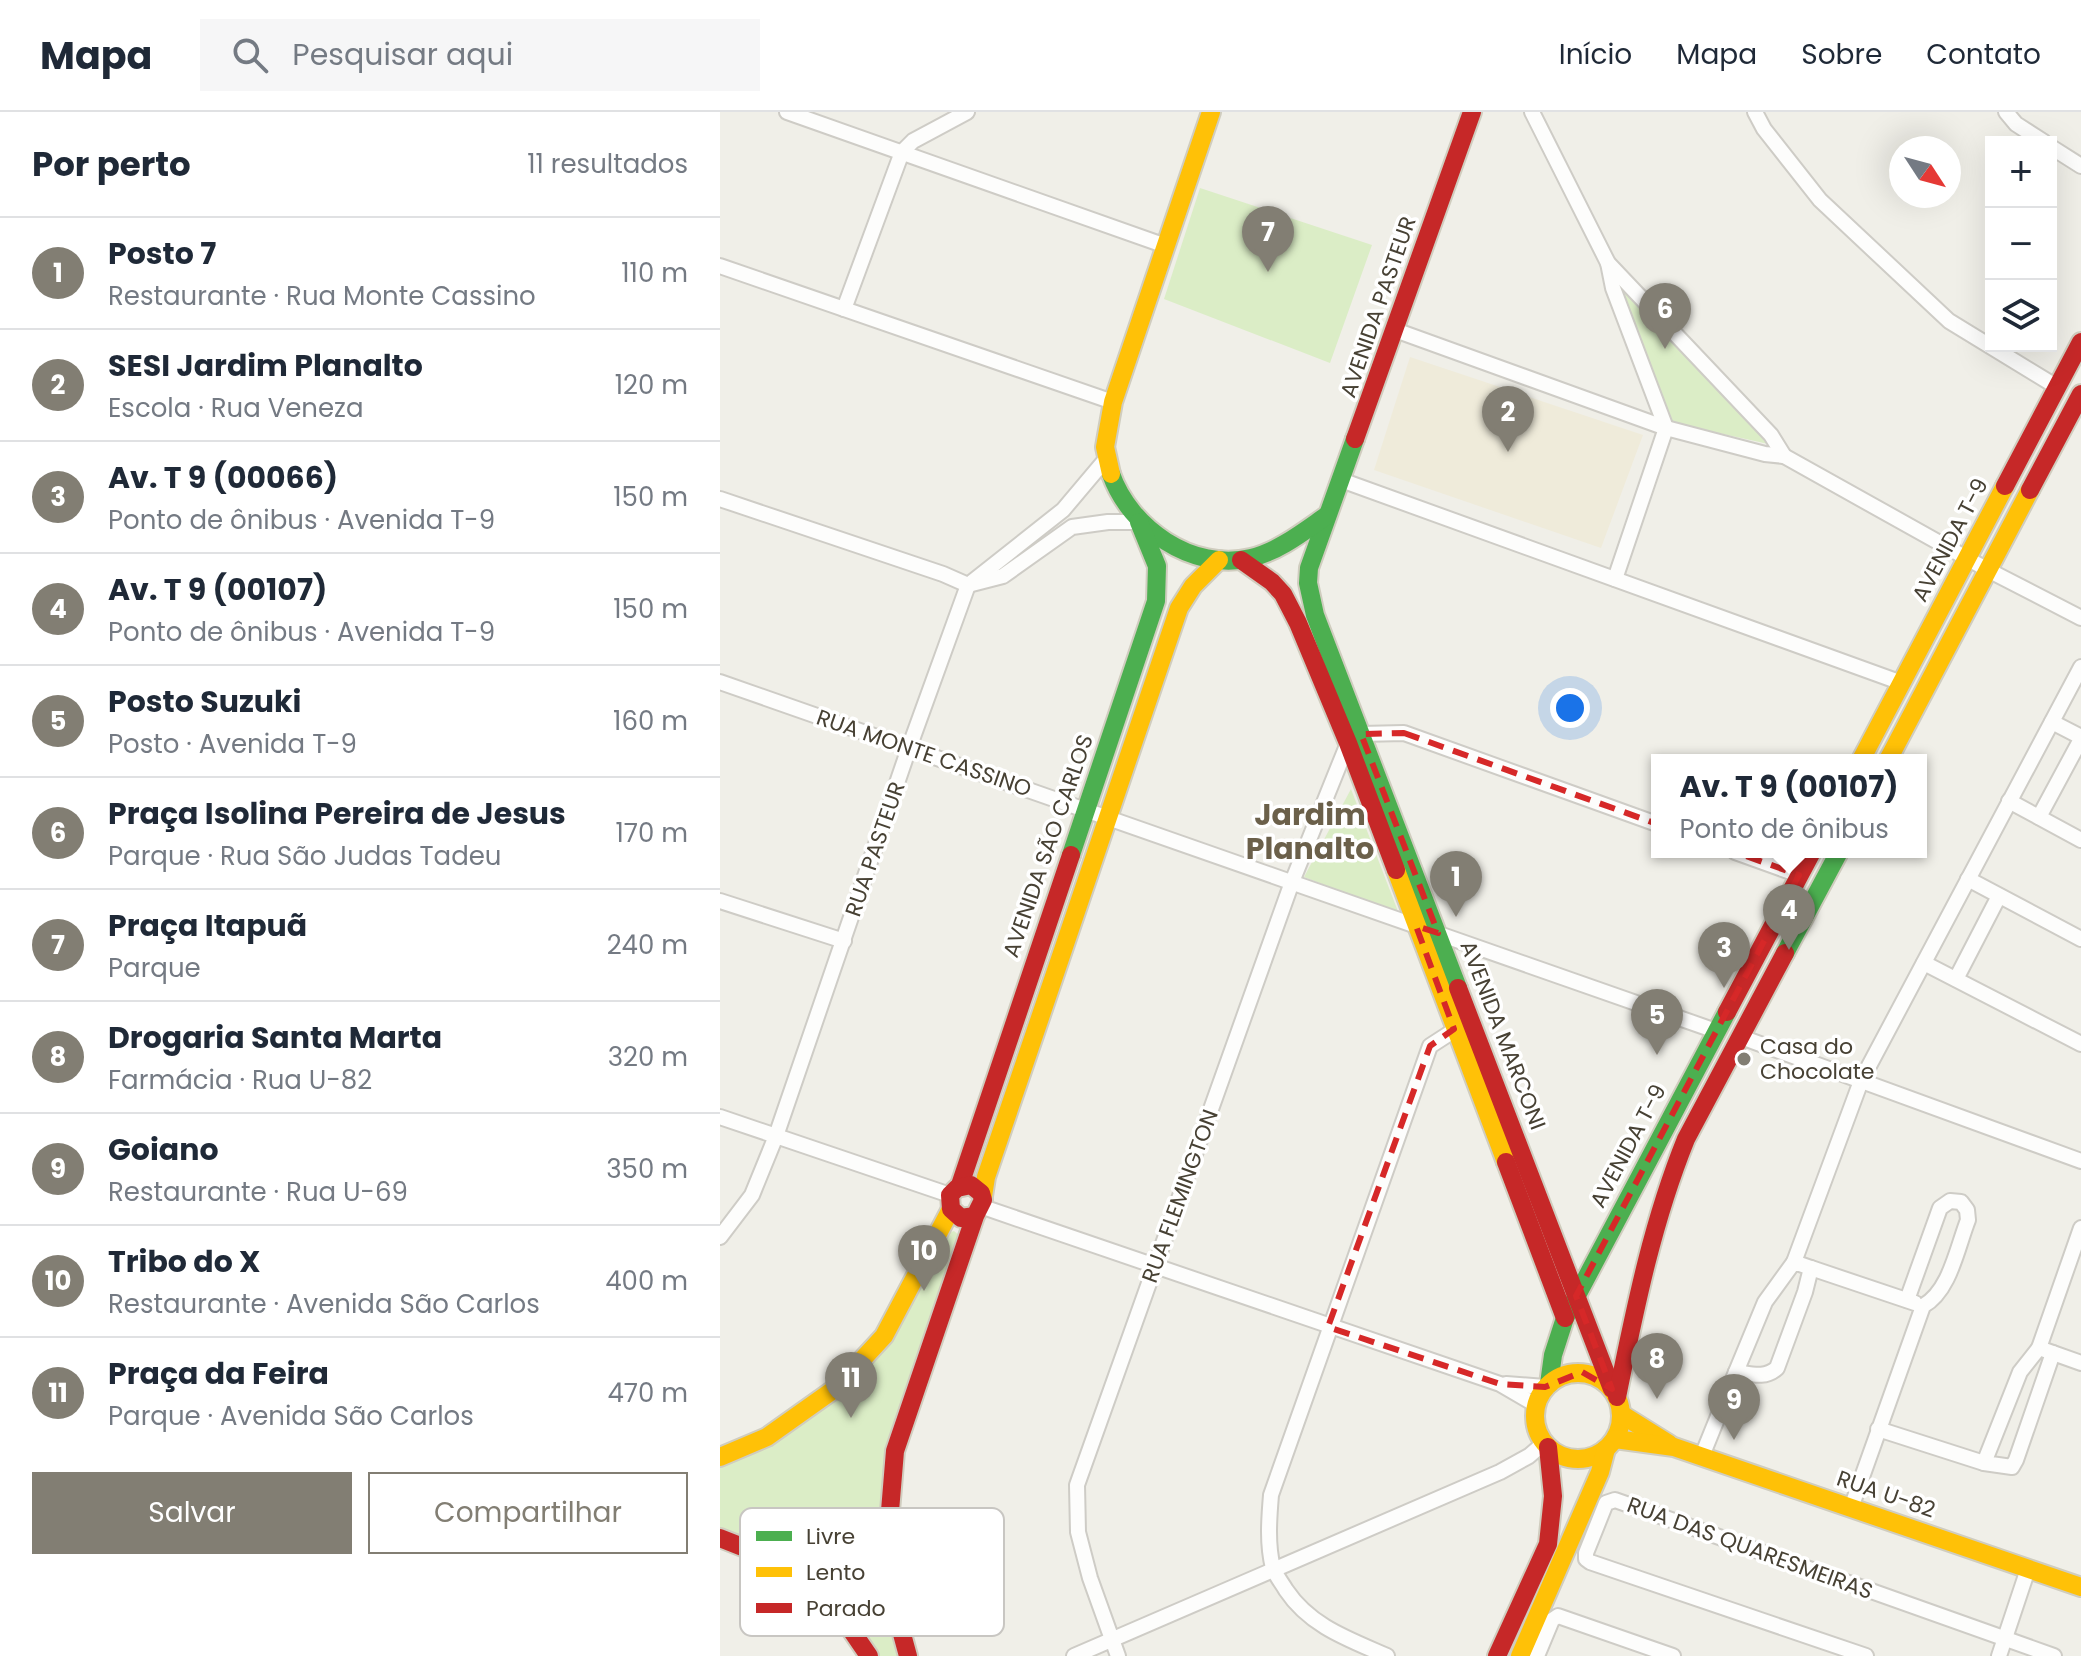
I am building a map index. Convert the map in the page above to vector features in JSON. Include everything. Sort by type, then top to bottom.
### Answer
[{"type":"main road","points":[[1211,112],[1113,402],[1106,459],[1119,494],[1139,522],[1177,546],[1219,560],[1241,560],[1275,549],[1326,516]]},
{"type":"main road","name":"AVENIDA PASTEUR","points":[[1326,516],[1472,113]]},
{"type":"main road","name":"AVENIDA T-9","points":[[1864,754],[2081,342]]},
{"type":"main road","points":[[1891,754],[2081,394]]},
{"type":"main road","name":"AVENIDA MARCONI","points":[[1307,619],[1309,568],[1326,516]]},
{"type":"main road","name":"AVENIDA SÃO CARLOS","points":[[720,1457],[767,1437],[836,1388],[884,1336],[954,1196],[1156,601],[1157,566],[1139,522]]},
{"type":"main road","points":[[890,1508],[895,1451],[1179,608],[1199,579],[1219,560]]},
{"type":"main road","name":"AVENIDA MARCONI","points":[[1241,560],[1272,582],[1307,619],[1438,933],[1617,1400]]},
{"type":"main road","points":[[1156,601],[1179,608]]},
{"type":"main road","name":"AVENIDA MARCONI","points":[[1355,738],[1416,926],[1565,1318]]},
{"type":"main road","name":"AVENIDA T-9","points":[[1547,1385],[1565,1318],[1809,858]]},
{"type":"main road","points":[[1520,1656],[1610,1444],[1634,1306],[1658,1212],[1686,1139],[1836,858]]},
{"type":"main road","points":[[970,1184],[978,1188],[980,1206],[961,1218],[954,1196],[970,1184]]},
{"type":"main road","points":[[1497,1656],[1548,1544],[1553,1525],[1554,1489],[1546,1445],[1535,1425],[1536,1405],[1547,1385],[1570,1373],[1582,1372],[1593,1375],[1617,1400]]},
{"type":"main road","name":"RUA U-82","points":[[1617,1400],[1674,1447]]},
{"type":"main road","points":[[1546,1445],[1566,1458],[1577,1459],[1597,1455],[1610,1444]]},
{"type":"main road","name":"RUA U-82","points":[[1610,1444],[1674,1447],[2081,1587]]},
{"type":"main road","points":[[720,1538],[740,1546]]},
{"type":"main road","points":[[855,1636],[869,1656]]},
{"type":"main road","points":[[903,1636],[908,1656]]},
{"type":"street","points":[[787,112],[1166,246]]},
{"type":"street","points":[[844,309],[902,152],[913,141],[967,112]]},
{"type":"street","points":[[1532,112],[1608,263],[1613,288],[1666,428],[1615,579]]},
{"type":"street","points":[[1755,112],[1764,129],[1820,200],[1949,321],[2057,387]]},
{"type":"street","points":[[2006,112],[2016,124],[2035,136]]},
{"type":"street","points":[[2057,151],[2081,166]]},
{"type":"street","points":[[1608,263],[1771,435],[1784,456]]},
{"type":"street","points":[[720,266],[1113,402]]},
{"type":"street","points":[[1395,330],[1666,428],[1784,456],[2081,618]]},
{"type":"street","points":[[968,585],[1063,510],[1106,459]]},
{"type":"street","points":[[1341,480],[1902,683]]},
{"type":"street","points":[[720,499],[968,585],[1003,576],[1072,527],[1139,522]]},
{"type":"street","points":[[1063,510],[1072,527]]},
{"type":"street","name":"RUA PASTEUR","points":[[720,1237],[752,1195],[776,1136],[968,585]]},
{"type":"street","points":[[1702,1456],[1765,1302],[1794,1262],[1861,1081],[2081,667]]},
{"type":"street","name":"RUA MONTE CASSINO","points":[[720,682],[1716,1031]]},
{"type":"street","points":[[2039,817],[2081,738],[2052,722]]},
{"type":"street","points":[[1355,738],[1404,733],[1651,822]]},
{"type":"street","name":"RUA FLEMINGTON","points":[[1118,1656],[1110,1641],[1078,1532],[1077,1485],[1292,882],[1355,738]]},
{"type":"street","points":[[2009,801],[2081,840]]},
{"type":"street","points":[[1752,858],[1799,875]]},
{"type":"street","points":[[1968,879],[2081,939]]},
{"type":"street","points":[[1956,979],[1999,896]]},
{"type":"street","points":[[720,901],[844,941]]},
{"type":"street","points":[[1924,963],[2081,1044]]},
{"type":"street","points":[[1387,1656],[1319,1624],[1300,1608],[1274,1571],[1268,1531],[1271,1495],[1430,1046],[1472,1020]]},
{"type":"street","points":[[1741,1037],[2081,1161]]},
{"type":"street","points":[[720,1117],[954,1196]]},
{"type":"street","points":[[1851,1508],[1923,1306],[1932,1301],[1941,1289],[1968,1220],[1967,1210],[1961,1202],[1950,1201],[1940,1208],[1907,1300]]},
{"type":"street","points":[[980,1206],[1500,1384],[1536,1405]]},
{"type":"street","points":[[1878,1429],[1984,1463],[2012,1467],[2081,1228]]},
{"type":"street","points":[[1794,1262],[1923,1306]]},
{"type":"street","points":[[1736,1372],[1760,1375],[1770,1374],[1777,1368],[1811,1268]]},
{"type":"street","points":[[2046,1350],[2081,1363]]},
{"type":"street","points":[[1984,1463],[2020,1372],[2046,1350]]},
{"type":"street","points":[[1500,1384],[1547,1385]]},
{"type":"street","points":[[1074,1656],[1500,1472],[1546,1445]]},
{"type":"street","name":"RUA DAS QUARESMEIRAS","points":[[1866,1656],[1590,1562],[1586,1559],[1586,1553],[1606,1503],[1615,1500],[2005,1639]]},
{"type":"street","points":[[1999,1656],[2028,1569]]},
{"type":"street","points":[[1537,1656],[1552,1620],[1558,1616],[1673,1656]]},
{"type":"street","points":[[2005,1639],[2054,1656]]},
{"type":"highlighted area","points":[[1404,733],[1799,875],[1576,1296],[1612,1389],[1582,1372],[1545,1387],[1500,1384],[1328,1327],[1430,1046],[1454,1029],[1416,926],[1438,933],[1361,734]]},
{"type":"shaded area","points":[[1410,357],[1643,435],[1601,548],[1374,470]]},
{"type":"green space","points":[[1200,188],[1372,245],[1330,363],[1164,299]]},
{"type":"green space","points":[[1617,275],[1773,445],[1673,423]]},
{"type":"green space","points":[[1351,789],[1399,914],[1304,877]]},
{"type":"green space","points":[[954,1231],[960,1236],[890,1447],[894,1508],[740,1508],[740,1536],[720,1528],[720,1464],[839,1392],[946,1234]]},
{"type":"green space","points":[[858,1636],[901,1636],[902,1656],[877,1656]]},
{"type":"traffic: fast","points":[[1355,439],[1309,568],[1308,583],[1315,615],[1458,988]]},
{"type":"traffic: fast","points":[[1111,474],[1120,494],[1148,528],[1166,542],[1207,558],[1229,561],[1261,555],[1326,516]]},
{"type":"traffic: fast","points":[[1071,855],[1156,601],[1157,566],[1139,522]]},
{"type":"traffic: fast","points":[[1785,953],[1836,858]]},
{"type":"traffic: fast","points":[[1549,1384],[1553,1355],[1565,1318],[1727,1012]]},
{"type":"traffic: slow","points":[[1111,474],[1105,447],[1113,402],[1211,112]]},
{"type":"traffic: slow","points":[[1864,754],[2005,486]]},
{"type":"traffic: slow","points":[[1891,754],[2030,490]]},
{"type":"traffic: slow","points":[[983,1196],[986,1177],[1179,608],[1193,586],[1219,560]]},
{"type":"traffic: slow","points":[[1396,870],[1506,1162]]},
{"type":"traffic: slow","points":[[720,1457],[767,1437],[836,1388],[884,1336],[951,1209]]},
{"type":"traffic: slow","points":[[1578,1373],[1595,1376],[1609,1385],[1618,1399],[1621,1416],[1618,1433],[1609,1447],[1595,1456],[1578,1459],[1561,1456],[1547,1447],[1538,1433],[1535,1416],[1538,1399],[1547,1385],[1561,1376],[1578,1373]]},
{"type":"traffic: slow","points":[[1621,1414],[1669,1444]]},
{"type":"traffic: slow","points":[[1615,1439],[1674,1447],[2081,1587]]},
{"type":"traffic: slow","points":[[1520,1656],[1600,1472],[1606,1449]]},
{"type":"traffic: jam","points":[[1355,439],[1472,112]]},
{"type":"traffic: jam","points":[[2005,486],[2081,342]]},
{"type":"traffic: jam","points":[[2030,490],[2081,394]]},
{"type":"traffic: jam","points":[[1241,560],[1272,582],[1283,594],[1298,623],[1396,870]]},
{"type":"traffic: jam","points":[[960,1185],[1071,855]]},
{"type":"traffic: jam","points":[[1727,1012],[1809,858]]},
{"type":"traffic: jam","points":[[1617,1397],[1663,1202],[1686,1139],[1785,953]]},
{"type":"traffic: jam","points":[[1458,988],[1612,1389]]},
{"type":"traffic: jam","points":[[1506,1162],[1565,1318]]},
{"type":"traffic: jam","points":[[971,1185],[981,1193],[983,1200],[975,1216],[961,1218],[951,1209],[950,1195],[957,1188],[971,1185]]},
{"type":"traffic: jam","points":[[890,1508],[895,1451],[975,1216]]},
{"type":"traffic: jam","points":[[1497,1656],[1548,1544],[1553,1496],[1548,1447]]},
{"type":"traffic: jam","points":[[720,1538],[740,1546]]},
{"type":"traffic: jam","points":[[855,1636],[869,1656]]},
{"type":"traffic: jam","points":[[903,1636],[908,1656]]},
{"type":"place","name":"Praça Itapuã","points":[[1268,272]]},
{"type":"place","name":"Praça Isolina Pereira de Jesus","points":[[1665,349]]},
{"type":"place","name":"SESI Jardim Planalto","points":[[1508,452]]},
{"type":"place","name":"Posto 7","points":[[1456,917]]},
{"type":"place","name":"Av. T 9 (00107)","points":[[1789,950]]},
{"type":"place","name":"Av. T 9 (00066)","points":[[1724,988]]},
{"type":"place","name":"Posto Suzuki","points":[[1657,1055]]},
{"type":"place","name":"Casa do Chocolate","points":[[1744,1059]]},
{"type":"place","name":"Tribo do X","points":[[924,1291]]},
{"type":"place","name":"Drogaria Santa Marta","points":[[1657,1399]]},
{"type":"place","name":"Praça da Feira","points":[[851,1418]]},
{"type":"place","name":"Goiano","points":[[1734,1440]]},
{"type":"district","name":"Jardim Planalto","points":[[1310,831]]}]
